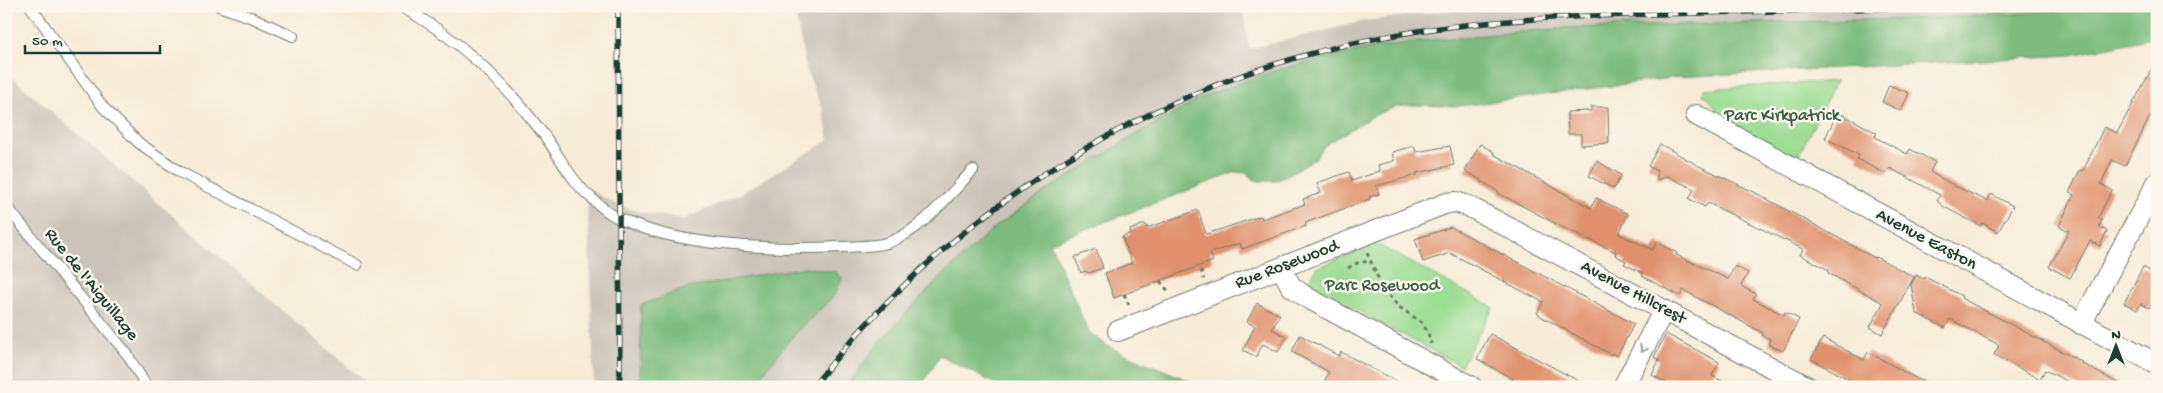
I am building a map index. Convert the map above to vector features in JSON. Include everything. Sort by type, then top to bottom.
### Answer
[{"type":"street","name":"Avenue Easton","points":[[1696,115],[2157,364]]},
{"type":"street","points":[[2081,324],[2157,183]]},
{"type":"street","name":"Rue Rosewood","points":[[1118,331],[1448,203],[1456,202]]},
{"type":"street","name":"Avenue Hillcrest","points":[[1456,202],[1808,387]]},
{"type":"street","points":[[1281,268],[1291,286],[1306,297],[1472,387]]},
{"type":"street","points":[[1623,387],[1664,310]]},
{"type":"lane","points":[[30,6],[103,108],[139,142],[180,172],[357,265]]},
{"type":"lane","points":[[219,6],[261,21],[293,36]]},
{"type":"lane","points":[[400,6],[440,32],[470,55],[500,84],[526,111],[586,193],[616,217],[646,228],[710,241],[776,248],[862,246],[889,242],[904,235],[919,224],[973,170]]},
{"type":"lane","name":"Rue de l'Aiguillage","points":[[6,206],[127,354],[147,387]]},
{"type":"path","points":[[1366,249],[1377,278],[1398,307],[1421,322],[1425,327],[1431,339],[1430,350]]},
{"type":"path","points":[[1348,268],[1357,263],[1365,264],[1370,260]]},
{"type":"path","points":[[1160,281],[1171,295]]},
{"type":"path","points":[[1124,294],[1131,309]]},
{"type":"shaded area","points":[[791,6],[1242,6],[1249,49],[1365,21],[1487,6],[2117,6],[1933,18],[1564,28],[1417,41],[1361,50],[1273,71],[1207,95],[1135,135],[1047,190],[990,231],[933,285],[876,346],[846,387],[752,387],[791,338],[834,295],[641,305],[640,387],[594,387],[587,188],[616,204],[641,212],[684,219],[742,193],[829,140],[823,109],[806,70],[796,16]]},
{"type":"shaded area","points":[[6,72],[371,387],[6,387]]},
{"type":"green space","points":[[2117,6],[2157,6],[2157,37],[2072,55],[1678,77],[1460,106],[1413,105],[1395,107],[1373,116],[1331,141],[1321,149],[1315,159],[1275,181],[1259,181],[1246,173],[1236,172],[1050,243],[1089,333],[1111,348],[1204,387],[1001,387],[940,355],[921,387],[846,387],[876,346],[933,285],[990,231],[1047,190],[1135,135],[1207,95],[1273,71],[1361,50],[1417,41],[1564,28],[1933,18]]},
{"type":"green space","name":"Parc Kirkpatrick","points":[[1836,81],[1796,160],[1723,119],[1708,97],[1703,95],[1704,89]]},
{"type":"green space","name":"Parc Rosewood","points":[[1377,244],[1493,307],[1461,366],[1321,291],[1311,282],[1311,275],[1318,267]]},
{"type":"green space","points":[[805,267],[836,272],[842,278],[835,295],[791,338],[752,387],[640,387],[641,305],[687,288]]},
{"type":"building","points":[[2157,59],[2157,103],[2125,166],[2112,160],[2101,184],[2112,190],[2098,218],[2102,220],[2099,227],[2107,231],[2100,246],[2090,241],[2070,278],[2049,267],[2069,231],[2059,226],[2074,195],[2069,193],[2080,170],[2083,171],[2104,127],[2117,133]]},
{"type":"building","points":[[1889,85],[1909,93],[1901,111],[1882,102]]},
{"type":"building","points":[[1591,107],[1608,107],[1609,143],[1581,145],[1581,134],[1568,134],[1567,112],[1591,111]]},
{"type":"building","points":[[1838,112],[1877,133],[1875,137],[1907,154],[1910,149],[1935,162],[1930,172],[1955,186],[1987,201],[1991,194],[2013,206],[1998,232],[1982,223],[1981,226],[1944,207],[1937,201],[1940,195],[1890,168],[1886,174],[1857,159],[1859,155],[1825,138]]},
{"type":"building","points":[[1480,144],[1494,152],[1493,154],[1591,208],[1596,198],[1628,214],[1619,234],[1653,250],[1657,242],[1677,253],[1676,255],[1728,279],[1735,266],[1748,273],[1741,286],[1756,294],[1753,299],[1784,315],[1785,312],[1799,319],[1783,351],[1768,344],[1770,339],[1762,335],[1763,333],[1683,290],[1680,296],[1642,276],[1643,273],[1624,264],[1626,261],[1615,255],[1616,252],[1560,226],[1498,193],[1465,171]]},
{"type":"building","points":[[1660,144],[1914,277],[1882,334],[1870,327],[1883,303],[1828,273],[1829,270],[1800,255],[1803,249],[1708,203],[1705,207],[1689,199],[1694,189],[1667,176],[1657,180],[1657,171],[1648,166]]},
{"type":"building","points":[[1414,146],[1416,152],[1450,146],[1454,165],[1416,173],[1417,175],[1376,186],[1379,194],[1369,197],[1370,199],[1305,223],[1306,226],[1242,249],[1240,243],[1210,253],[1213,261],[1114,298],[1105,273],[1132,263],[1122,237],[1131,233],[1130,230],[1145,224],[1147,228],[1198,210],[1206,234],[1261,216],[1262,219],[1305,204],[1303,199],[1321,193],[1317,183],[1349,172],[1352,181],[1380,171],[1378,165],[1394,161],[1392,152]]},
{"type":"building","points":[[1597,161],[1621,175],[1614,189],[1589,176]]},
{"type":"building","points":[[1451,227],[1634,324],[1617,356],[1542,317],[1537,313],[1543,302],[1450,253],[1423,262],[1415,239]]},
{"type":"building","points":[[1096,249],[1103,268],[1089,273],[1085,271],[1081,273],[1075,257]]},
{"type":"building","points":[[2143,267],[2157,275],[2157,292],[2149,308],[2141,304],[2137,310],[2124,303]]},
{"type":"building","points":[[1916,275],[1924,279],[1925,277],[1962,296],[1961,298],[2125,387],[2079,387],[2045,370],[2040,379],[1994,355],[1999,345],[1950,319],[1945,328],[1916,313],[1911,285]]},
{"type":"building","points":[[1257,303],[1280,315],[1272,329],[1287,337],[1278,352],[1263,344],[1256,357],[1243,350],[1255,326],[1247,322]]},
{"type":"building","points":[[1490,334],[1590,387],[1523,387],[1512,381],[1513,379],[1477,359]]},
{"type":"building","points":[[1666,334],[1719,362],[1712,376],[1734,387],[1678,387],[1674,384],[1672,386],[1652,375],[1659,360],[1654,357]]},
{"type":"building","points":[[1300,335],[1339,356],[1341,352],[1407,387],[1321,387],[1329,372],[1292,352]]},
{"type":"building","points":[[1823,338],[1864,360],[1868,352],[1932,387],[1863,387],[1811,359]]},
{"type":"railway","points":[[618,6],[620,387]]},
{"type":"railway","points":[[813,387],[872,318],[936,256],[1006,200],[1081,151],[1161,109],[1243,75],[1329,49],[1453,26],[1596,16],[1964,6]]}]
